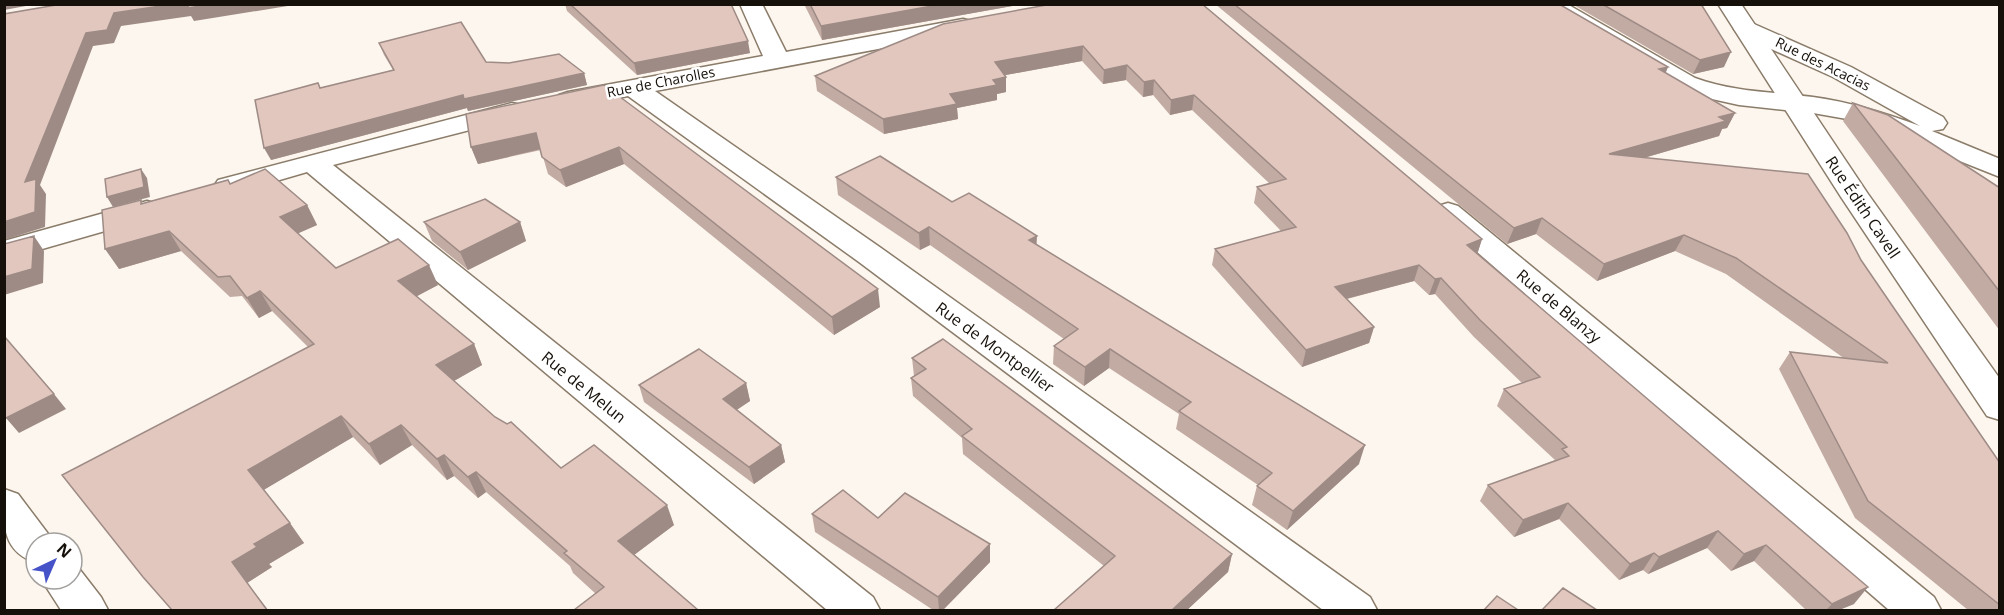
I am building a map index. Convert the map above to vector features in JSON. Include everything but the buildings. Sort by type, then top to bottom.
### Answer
[{"type":"street","points":[[751,4],[777,59]]},
{"type":"street","points":[[1550,4],[1686,83],[1706,92],[1733,98],[1789,94]]},
{"type":"street","name":"Rue Édith Cavell","points":[[1729,4],[1856,197],[2000,407]]},
{"type":"street","name":"Rue de Charolles","points":[[210,191],[312,162],[540,106],[777,59],[987,21]]},
{"type":"street","name":"Rue des Acacias","points":[[1746,29],[1786,45],[1899,103],[1970,145],[2000,169]]},
{"type":"street","name":"Rue de Montpellier","points":[[632,87],[870,255],[1355,610]]},
{"type":"street","name":"Rue des Acacias","points":[[1789,94],[1850,92],[1899,103]]},
{"type":"street","name":"Rue des Acacias","points":[[1789,94],[1907,128],[2000,169]]},
{"type":"street","name":"Rue de Melun","points":[[312,162],[858,610]]},
{"type":"street","name":"Rue de Blanzy","points":[[1421,190],[1919,610]]},
{"type":"street","points":[[4,251],[176,201]]},
{"type":"street","points":[[4,505],[24,531]]},
{"type":"street","points":[[71,591],[86,610]]}]
